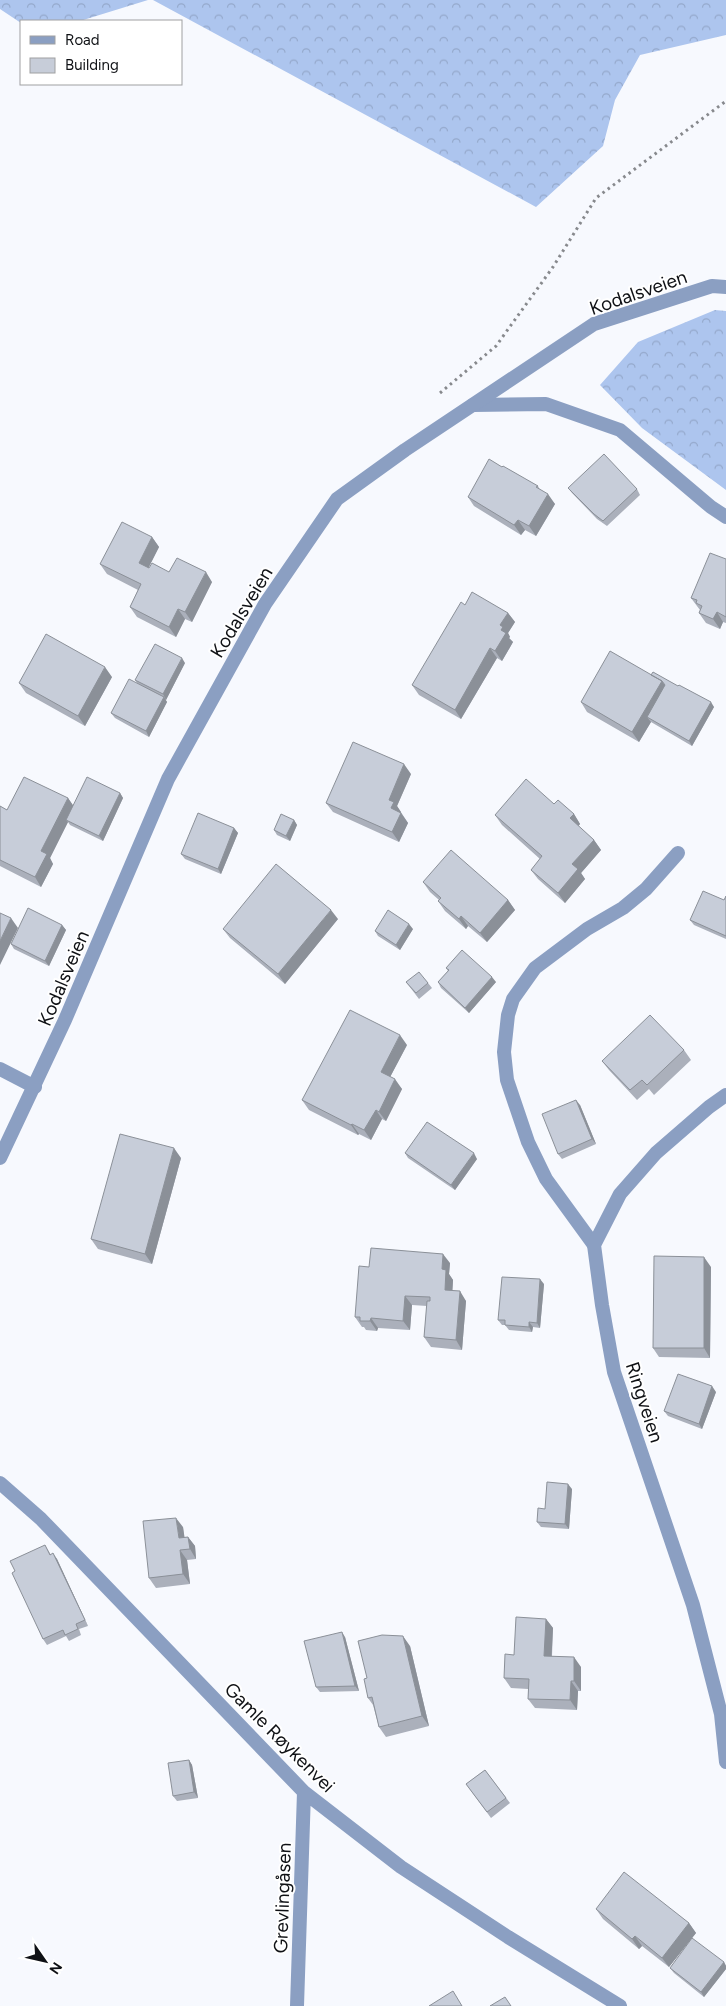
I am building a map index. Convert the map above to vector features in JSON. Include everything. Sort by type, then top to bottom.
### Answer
[{"type":"street","name":"Kodalsveien","points":[[0,1158],[69,1012],[168,779],[265,604],[336,499],[405,450],[594,324],[712,286],[726,287]]},
{"type":"street","points":[[473,405],[546,404],[620,430],[726,517]]},
{"type":"street","points":[[678,853],[646,889],[623,908],[587,929],[535,968],[513,999],[508,1015],[504,1052],[507,1080],[528,1142],[546,1179],[594,1246],[620,1194],[656,1153],[709,1107],[726,1095]]},
{"type":"street","points":[[0,1069],[35,1087]]},
{"type":"street","name":"Ringveien","points":[[594,1246],[614,1372],[693,1605],[721,1714],[726,1762]]},
{"type":"street","name":"Gamle Røykenvei","points":[[0,1483],[41,1519],[304,1792],[401,1867],[508,1937],[620,2006]]},
{"type":"street","name":"Grevlingåsen","points":[[298,2006],[304,1792]]},
{"type":"path","points":[[437,396],[496,346],[553,267],[596,198],[726,102]]},
{"type":"green space","points":[[0,0],[148,0],[83,20],[20,20],[20,22],[0,9]]},
{"type":"green space","points":[[153,0],[726,0],[726,35],[640,55],[615,100],[603,146],[536,207]]},
{"type":"green space","points":[[715,310],[726,311],[726,490],[642,428],[600,385],[638,342]]},
{"type":"building","points":[[604,454],[637,489],[603,521],[568,488]]},
{"type":"building","points":[[489,459],[538,486],[536,487],[548,494],[529,526],[518,520],[514,525],[468,497]]},
{"type":"building","points":[[122,522],[152,537],[139,563],[149,568],[152,563],[169,572],[177,558],[206,572],[185,612],[178,609],[169,627],[130,607],[141,584],[100,564]]},
{"type":"building","points":[[710,553],[726,559],[726,617],[717,612],[713,619],[699,613],[702,606],[696,603],[697,600],[691,598]]},
{"type":"building","points":[[472,592],[508,613],[500,625],[503,627],[501,630],[506,633],[495,651],[490,648],[455,710],[412,685],[461,602],[465,605]]},
{"type":"building","points":[[46,634],[105,667],[78,716],[19,683]]},
{"type":"building","points":[[155,644],[182,658],[163,694],[135,680]]},
{"type":"building","points":[[610,651],[662,681],[632,732],[581,702]]},
{"type":"building","points":[[653,672],[711,702],[689,741],[647,717],[665,685],[662,681],[651,675]]},
{"type":"building","points":[[129,679],[164,697],[146,731],[111,713]]},
{"type":"building","points":[[353,742],[404,764],[389,800],[394,802],[391,808],[401,813],[392,832],[326,803]]},
{"type":"building","points":[[24,777],[68,798],[41,851],[47,854],[35,877],[0,860],[0,806],[7,810]]},
{"type":"building","points":[[87,777],[120,793],[99,836],[66,820]]},
{"type":"building","points":[[526,779],[554,804],[558,800],[574,814],[570,818],[594,840],[572,864],[578,869],[558,893],[531,870],[542,856],[495,815]]},
{"type":"building","points":[[198,813],[234,828],[218,869],[181,854]]},
{"type":"building","points":[[281,814],[294,820],[286,836],[274,830]]},
{"type":"building","points":[[451,850],[508,900],[480,933],[461,916],[459,919],[438,901],[441,898],[423,882]]},
{"type":"building","points":[[276,864],[331,910],[278,974],[223,929]]},
{"type":"building","points":[[703,891],[724,900],[726,896],[726,936],[690,920]]},
{"type":"building","points":[[28,908],[62,925],[45,961],[11,944]]},
{"type":"building","points":[[388,910],[409,924],[396,945],[375,931]]},
{"type":"building","points":[[0,913],[11,918],[0,941]]},
{"type":"building","points":[[462,950],[492,977],[465,1008],[438,982],[449,970],[446,968]]},
{"type":"building","points":[[419,972],[428,983],[416,993],[406,982]]},
{"type":"building","points":[[350,1010],[400,1035],[381,1072],[395,1079],[379,1112],[376,1110],[364,1130],[302,1100]]},
{"type":"building","points":[[650,1015],[684,1050],[647,1085],[642,1080],[630,1090],[602,1061]]},
{"type":"building","points":[[576,1100],[592,1139],[558,1154],[542,1114]]},
{"type":"building","points":[[427,1122],[474,1153],[451,1185],[405,1153]]},
{"type":"building","points":[[120,1134],[174,1148],[145,1254],[91,1239]]},
{"type":"building","points":[[371,1248],[443,1254],[442,1269],[446,1270],[445,1290],[460,1291],[456,1340],[424,1337],[427,1301],[430,1301],[430,1297],[405,1296],[403,1321],[371,1318],[370,1321],[360,1321],[360,1317],[355,1317],[359,1266],[369,1267]]},
{"type":"building","points":[[654,1256],[704,1257],[704,1348],[653,1348]]},
{"type":"building","points":[[502,1277],[540,1279],[537,1323],[529,1322],[529,1327],[505,1325],[505,1320],[498,1320]]},
{"type":"building","points":[[678,1374],[712,1386],[699,1424],[664,1411]]},
{"type":"building","points":[[547,1482],[568,1484],[565,1524],[537,1522],[538,1508],[545,1509]]},
{"type":"building","points":[[176,1518],[179,1538],[188,1537],[190,1549],[180,1550],[183,1574],[149,1578],[143,1521]]},
{"type":"building","points":[[45,1545],[50,1555],[53,1553],[85,1620],[76,1624],[78,1629],[65,1635],[63,1630],[43,1639],[12,1573],[15,1571],[10,1561]]},
{"type":"building","points":[[516,1617],[546,1619],[544,1656],[574,1657],[574,1681],[571,1681],[570,1700],[528,1699],[529,1679],[504,1678],[505,1654],[514,1655]]},
{"type":"building","points":[[342,1632],[355,1686],[316,1687],[304,1641]]},
{"type":"building","points":[[382,1635],[403,1636],[422,1716],[379,1727],[372,1697],[368,1698],[364,1679],[367,1678],[358,1641]]},
{"type":"building","points":[[189,1760],[194,1792],[173,1796],[168,1763]]},
{"type":"building","points":[[485,1770],[506,1798],[487,1812],[466,1784]]},
{"type":"building","points":[[624,1872],[689,1923],[662,1958],[635,1936],[632,1939],[596,1909]]},
{"type":"building","points":[[692,1938],[724,1962],[701,1992],[670,1968]]},
{"type":"building","points":[[453,1991],[462,2006],[429,2006]]},
{"type":"building","points":[[505,1997],[511,2006],[490,2006]]}]
